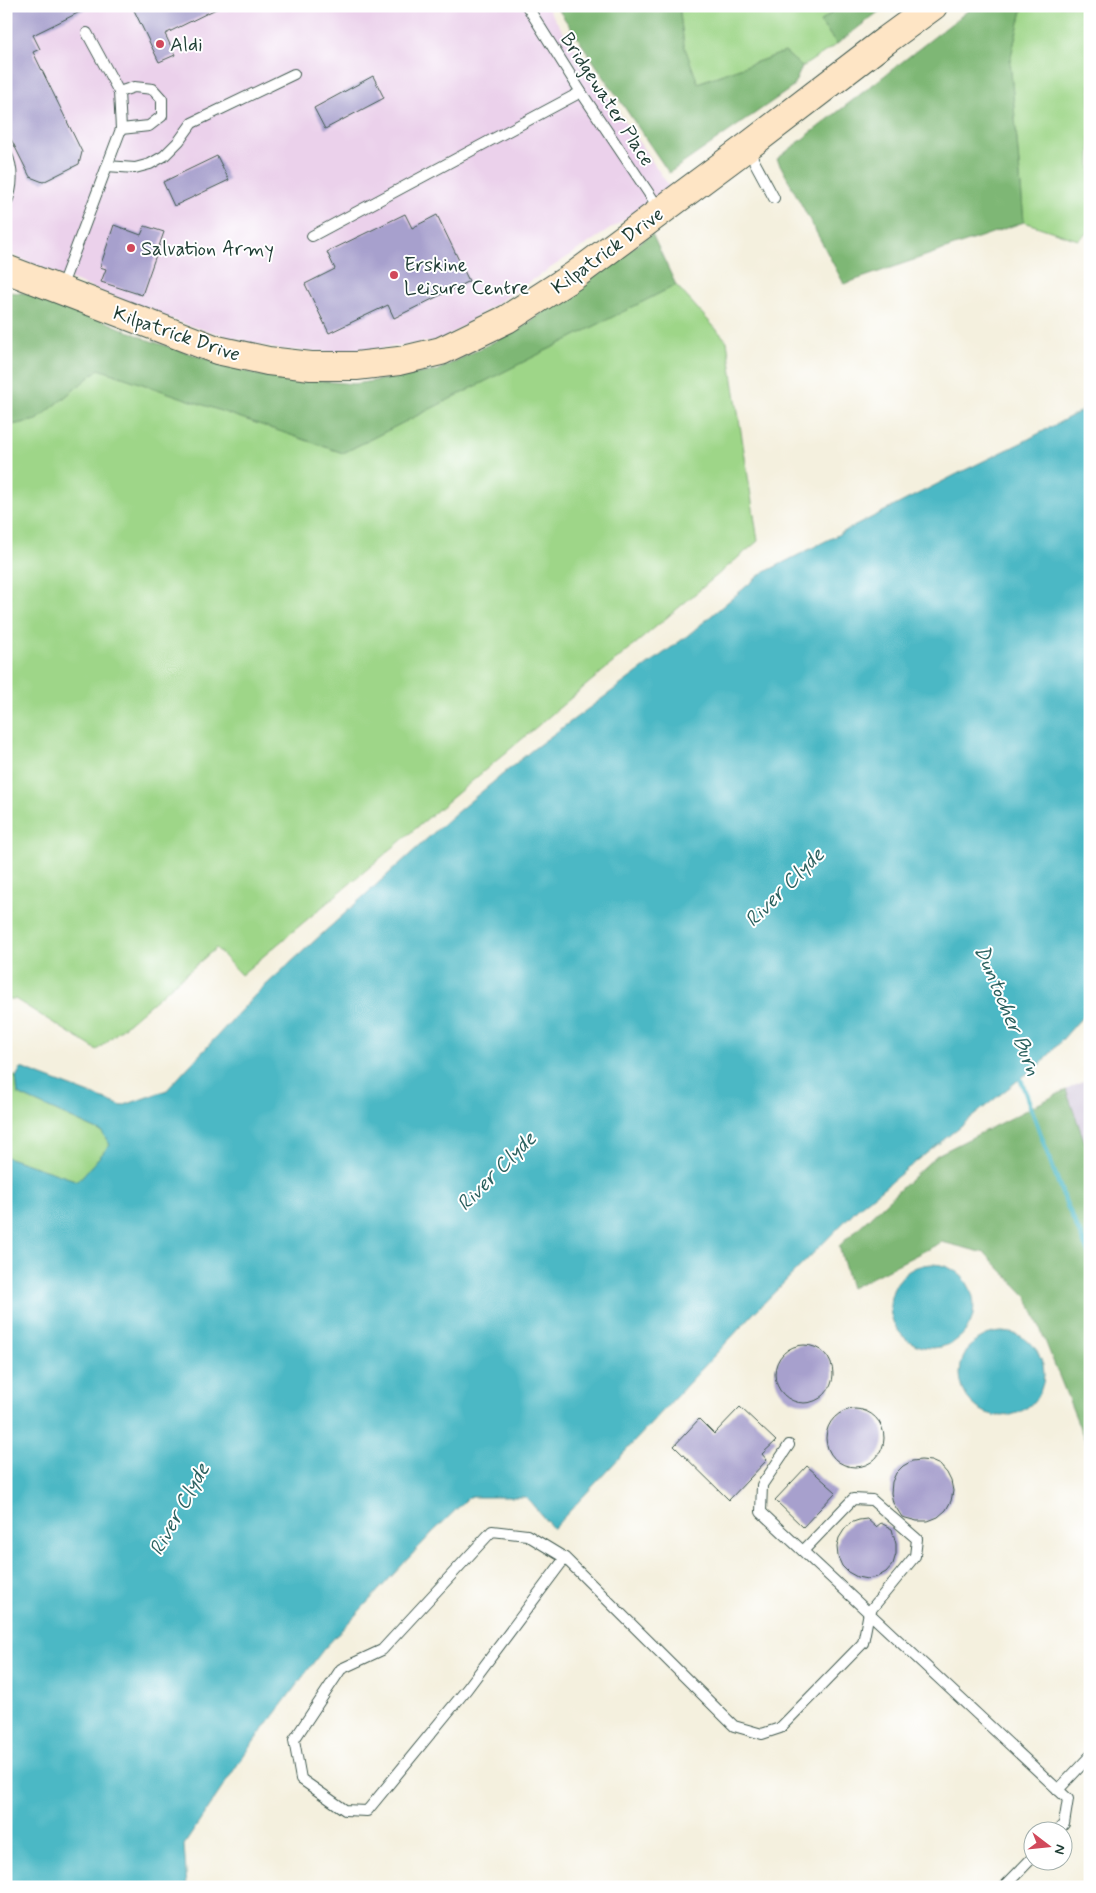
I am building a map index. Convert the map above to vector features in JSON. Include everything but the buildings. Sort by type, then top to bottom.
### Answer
[{"type":"street","name":"Kilpatrick Drive","points":[[6,270],[216,350],[259,359],[311,366],[347,366],[399,361],[441,351],[507,319],[575,275],[933,6]]},
{"type":"lane","name":"Bridgewater Place","points":[[527,6],[581,92],[660,211]]},
{"type":"lane","points":[[60,291],[121,129],[119,92],[87,33]]},
{"type":"lane","points":[[107,166],[135,168],[150,164],[164,156],[192,124],[294,74]]},
{"type":"lane","points":[[119,92],[134,87],[153,89],[162,100],[162,116],[149,126],[121,129]]},
{"type":"lane","points":[[312,236],[581,92]]},
{"type":"lane","points":[[747,147],[774,198]]},
{"type":"lane","points":[[6,153],[10,161],[12,178],[10,194],[6,204]]},
{"type":"lane","points":[[789,1445],[762,1485],[761,1512],[1068,1799],[1065,1820]]},
{"type":"lane","points":[[565,1558],[467,1689],[367,1811],[345,1810],[301,1779],[294,1740],[341,1669],[382,1650],[492,1531],[527,1535],[565,1558],[734,1726],[762,1734],[780,1728],[863,1643],[869,1612],[915,1556],[917,1539],[872,1500],[853,1499],[803,1551]]},
{"type":"lane","points":[[1058,1790],[1090,1756]]},
{"type":"lane","points":[[1004,1887],[1024,1866]]},
{"type":"shaded area","points":[[6,6],[546,6],[671,189],[441,340],[345,353],[276,349],[187,325],[56,274],[6,252]]},
{"type":"shaded area","points":[[1090,1078],[1090,1157],[1066,1090]]},
{"type":"green space","points":[[556,6],[679,6],[684,45],[698,83],[785,52],[802,67],[793,87],[669,173]]},
{"type":"green space","points":[[679,6],[840,6],[820,22],[837,44],[802,67],[785,52],[697,83],[684,45]]},
{"type":"green space","points":[[840,6],[886,6],[837,44],[820,22]]},
{"type":"green space","points":[[974,6],[1023,6],[1010,60],[1024,222],[844,284],[777,159]]},
{"type":"green space","points":[[1023,6],[1090,6],[1090,231],[1078,240],[1024,222],[1010,60]]},
{"type":"green space","points":[[652,234],[676,285],[343,453],[99,369],[37,420],[6,426],[6,292],[41,294],[151,341],[258,375],[354,384],[436,371],[521,328]]},
{"type":"green space","points":[[676,285],[727,341],[758,541],[241,975],[216,948],[97,1050],[15,999],[6,999],[6,426],[37,420],[99,369],[343,453]]},
{"type":"green space","points":[[6,1070],[16,1077],[18,1094],[102,1132],[110,1145],[78,1181],[6,1157]]},
{"type":"green space","points":[[1066,1090],[1090,1157],[1090,1453],[1028,1298],[985,1253],[942,1242],[851,1288],[839,1246],[937,1155]]},
{"type":"water","name":"River Clyde","points":[[1090,406],[1090,1008],[1040,1065],[1021,1078],[858,1208],[753,1314],[553,1529],[526,1497],[469,1497],[432,1533],[323,1650],[246,1752],[184,1845],[187,1887],[6,1887],[6,1157],[78,1181],[110,1145],[102,1132],[18,1094],[16,1077],[21,1068],[122,1106],[167,1090],[257,993],[451,817],[532,750],[687,636],[761,574],[1023,442]]},
{"type":"water","points":[[932,1264],[948,1267],[962,1276],[971,1290],[974,1306],[971,1322],[962,1336],[948,1345],[932,1348],[916,1345],[902,1336],[893,1322],[890,1306],[893,1290],[902,1276],[916,1267]]},
{"type":"water","points":[[1002,1332],[1018,1335],[1032,1344],[1041,1358],[1044,1374],[1041,1390],[1032,1404],[1018,1413],[1002,1416],[986,1413],[972,1404],[963,1390],[960,1374],[963,1358],[972,1344],[986,1335]]},
{"type":"waterway","name":"Duntocher Burn","points":[[1018,1072],[1065,1201],[1090,1256]]},
{"type":"place","name":"Aldi","points":[[160,44]]},
{"type":"place","name":"Salvation Army","points":[[131,248]]},
{"type":"place","name":"Erskine Leisure Centre","points":[[394,275]]}]
